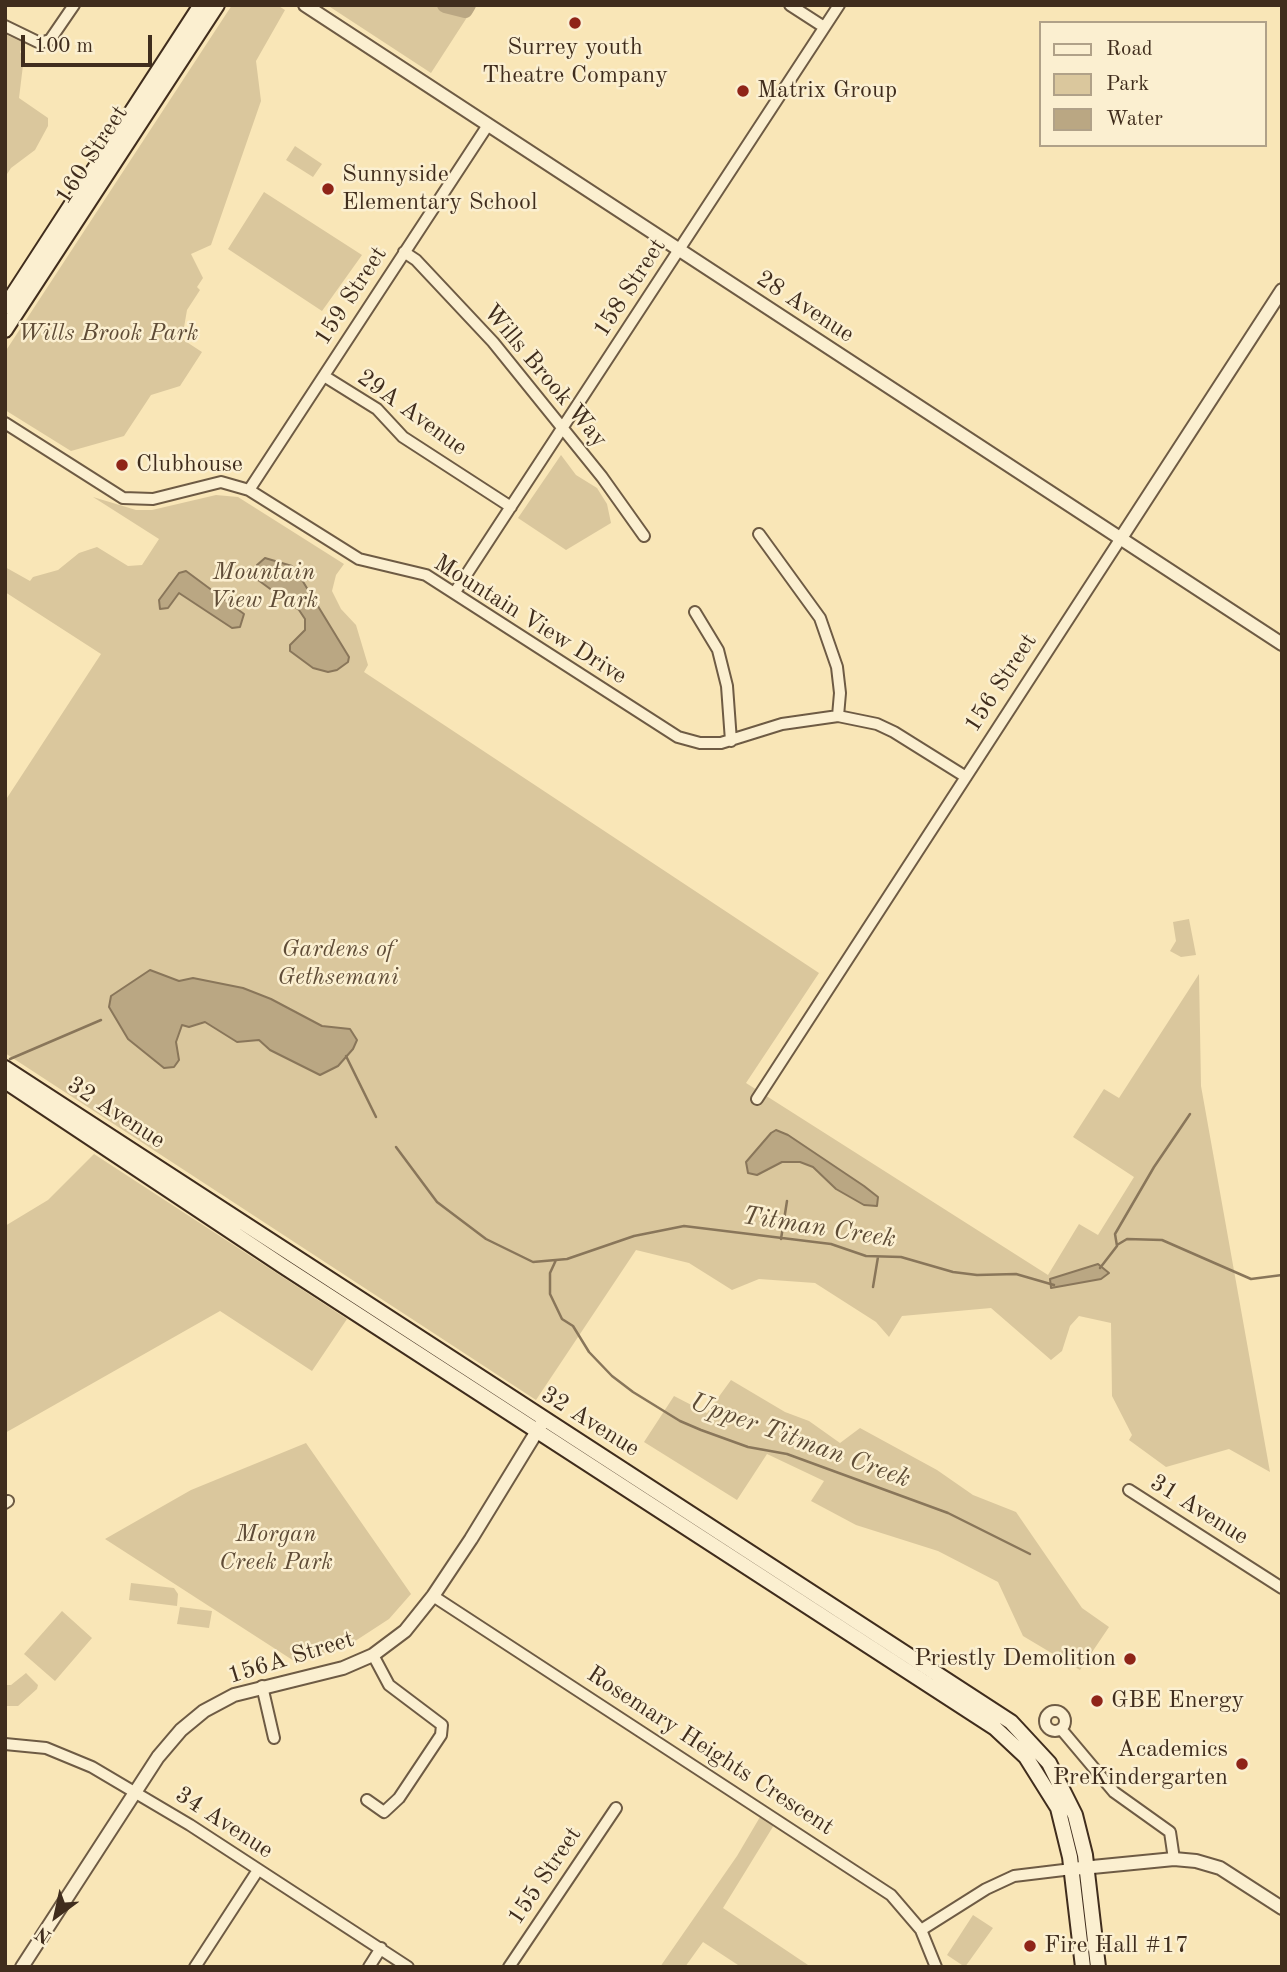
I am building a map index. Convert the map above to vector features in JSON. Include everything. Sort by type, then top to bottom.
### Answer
[{"type":"main road","name":"160 Street","points":[[5,307],[201,5]]},
{"type":"main road","name":"160 Street","points":[[5,330],[217,5]]},
{"type":"main road","name":"32 Avenue","points":[[5,1068],[995,1728],[1039,1774],[1058,1808],[1079,1868]]},
{"type":"main road","name":"32 Avenue","points":[[5,1081],[541,1425],[818,1597],[998,1713],[1026,1736],[1049,1763],[1069,1799],[1079,1868]]},
{"type":"main road","points":[[759,1573],[772,1575],[810,1600],[816,1600],[818,1597]]},
{"type":"main road","points":[[1079,1868],[1083,1967]]},
{"type":"main road","points":[[1079,1868],[1098,1967]]},
{"type":"street","points":[[5,26],[40,43],[53,38],[74,5]]},
{"type":"street","name":"28 Avenue","points":[[305,5],[1282,644]]},
{"type":"street","points":[[790,5],[824,27]]},
{"type":"street","name":"158 Street","points":[[455,592],[839,5]]},
{"type":"street","name":"159 Street","points":[[249,490],[488,125]]},
{"type":"street","name":"Wills Brook Way","points":[[404,252],[416,260],[493,342],[602,477],[643,536]]},
{"type":"street","name":"156 Street","points":[[757,1099],[1282,290]]},
{"type":"street","name":"29A Avenue","points":[[324,376],[377,409],[402,437],[511,507]]},
{"type":"street","name":"Mountain View Drive","points":[[5,423],[123,498],[153,499],[221,482],[249,490],[359,559],[426,575],[678,737],[700,743],[731,741],[782,724],[838,716],[877,724],[966,776]]},
{"type":"street","points":[[759,534],[804,592],[824,628],[837,667],[840,693],[838,716]]},
{"type":"street","points":[[695,612],[718,650],[727,685],[731,741]]},
{"type":"street","name":"156A Street","points":[[22,1967],[158,1757],[181,1730],[214,1706],[262,1686],[343,1668],[373,1655],[405,1631],[433,1597],[541,1425]]},
{"type":"street","name":"31 Avenue","points":[[1129,1490],[1282,1588]]},
{"type":"street","name":"Rosemary Heights Crescent","points":[[433,1597],[891,1895],[921,1930],[936,1967]]},
{"type":"street","points":[[367,1800],[384,1812],[398,1798],[441,1735],[442,1725],[389,1685],[373,1655]]},
{"type":"street","points":[[262,1686],[274,1738]]},
{"type":"street","points":[[1061,1729],[1114,1793],[1170,1832],[1174,1859]]},
{"type":"street","name":"34 Avenue","points":[[5,1744],[21,1743],[64,1754],[136,1792],[408,1967]]},
{"type":"street","name":"155 Street","points":[[509,1967],[615,1808]]},
{"type":"street","points":[[921,1930],[986,1889],[1014,1876],[1174,1859],[1196,1861],[1220,1868],[1282,1908]]},
{"type":"street","points":[[195,1967],[258,1870]]},
{"type":"street","points":[[369,1967],[381,1948]]},
{"type":"green space","name":"Wills Brook Park","points":[[232,5],[277,5],[285,10],[256,61],[261,101],[211,245],[191,254],[203,278],[197,287],[200,290],[187,310],[182,339],[202,352],[180,386],[151,395],[124,436],[71,451],[5,410],[5,352]]},
{"type":"green space","points":[[327,5],[475,5],[431,73]]},
{"type":"green space","points":[[5,34],[24,43],[20,52],[24,57],[19,98],[48,118],[48,126],[35,150],[11,168],[5,177]]},
{"type":"green space","points":[[295,146],[322,164],[313,177],[286,160]]},
{"type":"green space","points":[[264,192],[362,255],[322,311],[228,249]]},
{"type":"green space","points":[[561,455],[576,475],[597,488],[607,504],[611,523],[566,550],[518,518]]},
{"type":"green space","name":"Gardens of Gethsemani","points":[[216,495],[238,497],[344,564],[336,575],[332,591],[341,609],[356,625],[368,665],[364,672],[819,973],[746,1083],[1048,1275],[1079,1224],[1098,1235],[1134,1177],[1073,1137],[1104,1089],[1119,1098],[1199,974],[1201,1086],[1270,1472],[1229,1449],[1166,1467],[1129,1440],[1132,1435],[1112,1396],[1111,1323],[1079,1316],[1070,1326],[1062,1351],[1051,1360],[991,1308],[902,1316],[889,1337],[876,1322],[815,1283],[759,1279],[732,1290],[689,1263],[636,1250],[536,1400],[5,1053],[5,801],[101,654],[5,592],[5,567],[30,581],[33,577],[58,570],[79,553],[97,547],[128,566],[142,565],[159,539],[93,497],[136,510],[152,510]]},
{"type":"green space","points":[[1189,919],[1196,955],[1181,957],[1170,951],[1176,941],[1173,922]]},
{"type":"green space","points":[[94,1154],[347,1319],[312,1371],[220,1311],[5,1433],[5,1226],[48,1200]]},
{"type":"green space","points":[[731,1380],[785,1412],[809,1421],[840,1443],[860,1428],[937,1470],[973,1495],[1016,1512],[1082,1608],[1109,1627],[1080,1670],[1023,1636],[998,1582],[938,1551],[856,1525],[811,1501],[824,1481],[767,1454],[737,1500],[644,1442],[674,1396],[707,1413]]},
{"type":"green space","name":"Morgan Creek Park","points":[[306,1443],[411,1594],[389,1619],[346,1647],[294,1661],[105,1539],[191,1490]]},
{"type":"green space","points":[[131,1583],[174,1588],[178,1594],[177,1606],[129,1600]]},
{"type":"green space","points":[[180,1607],[212,1611],[209,1628],[177,1624]]},
{"type":"green space","points":[[62,1611],[92,1638],[55,1681],[24,1654]]},
{"type":"green space","points":[[26,1673],[38,1685],[37,1689],[18,1706],[5,1706],[5,1685],[11,1685]]},
{"type":"green space","points":[[760,1817],[774,1825],[723,1908],[811,1967],[741,1967],[703,1942],[685,1967],[660,1967],[737,1856]]},
{"type":"green space","points":[[973,1915],[993,1928],[965,1967],[947,1955]]},
{"type":"water","points":[[265,558],[292,566],[302,580],[349,657],[348,662],[337,670],[328,672],[313,668],[290,651],[290,645],[305,630],[305,619],[299,610],[258,580],[257,565]]},
{"type":"water","points":[[186,571],[244,614],[240,627],[232,628],[179,593],[168,608],[160,609],[159,600],[179,573]]},
{"type":"water","points":[[150,970],[179,981],[193,978],[243,988],[271,999],[322,1026],[350,1029],[357,1040],[338,1066],[320,1075],[270,1050],[259,1040],[237,1042],[205,1022],[189,1027],[182,1025],[176,1042],[179,1060],[174,1067],[164,1068],[128,1039],[109,1007],[111,996]]},
{"type":"water","points":[[776,1130],[788,1135],[864,1186],[878,1197],[877,1206],[864,1205],[836,1189],[813,1167],[800,1162],[782,1162],[757,1175],[748,1173],[746,1162]]},
{"type":"water","points":[[1098,1264],[1109,1273],[1101,1279],[1051,1288],[1050,1279]]},
{"type":"waterway","points":[[445,5],[465,10],[468,5]]},
{"type":"waterway","name":"Titman Creek","points":[[10,1059],[101,1020]]},
{"type":"waterway","points":[[346,1056],[376,1117]]},
{"type":"waterway","name":"Titman Creek","points":[[1100,1268],[1117,1246],[1115,1234],[1154,1167],[1190,1114]]},
{"type":"waterway","name":"Titman Creek","points":[[396,1147],[437,1202],[486,1239],[533,1262],[567,1259],[634,1236],[684,1226],[831,1244],[866,1256],[901,1257],[953,1272],[977,1275],[1016,1274],[1054,1285]]},
{"type":"waterway","points":[[781,1239],[787,1201]]},
{"type":"waterway","points":[[1117,1245],[1127,1239],[1162,1240],[1251,1279],[1282,1275]]},
{"type":"waterway","points":[[873,1287],[878,1257]]},
{"type":"waterway","name":"Upper Titman Creek","points":[[556,1260],[550,1273],[550,1294],[562,1319],[573,1326],[589,1352],[612,1376],[633,1392],[680,1421],[701,1430],[748,1447],[787,1454],[948,1513],[1030,1554]]},
{"type":"place","name":"Surrey youth Theatre Company","points":[[575,23]]},
{"type":"place","name":"Matrix Group","points":[[743,91]]},
{"type":"place","name":"Sunnyside Elementary School","points":[[328,189]]},
{"type":"place","name":"Clubhouse","points":[[122,465]]},
{"type":"place","name":"Priestly Demolition","points":[[1130,1659]]},
{"type":"place","name":"GBE Energy","points":[[1097,1701]]},
{"type":"place","name":"Academics PreKindergarten","points":[[1242,1764]]},
{"type":"place","name":"Fire Hall #17","points":[[1030,1946]]},
{"type":"park label","name":"Mountain View Park","points":[[264,587]]}]
